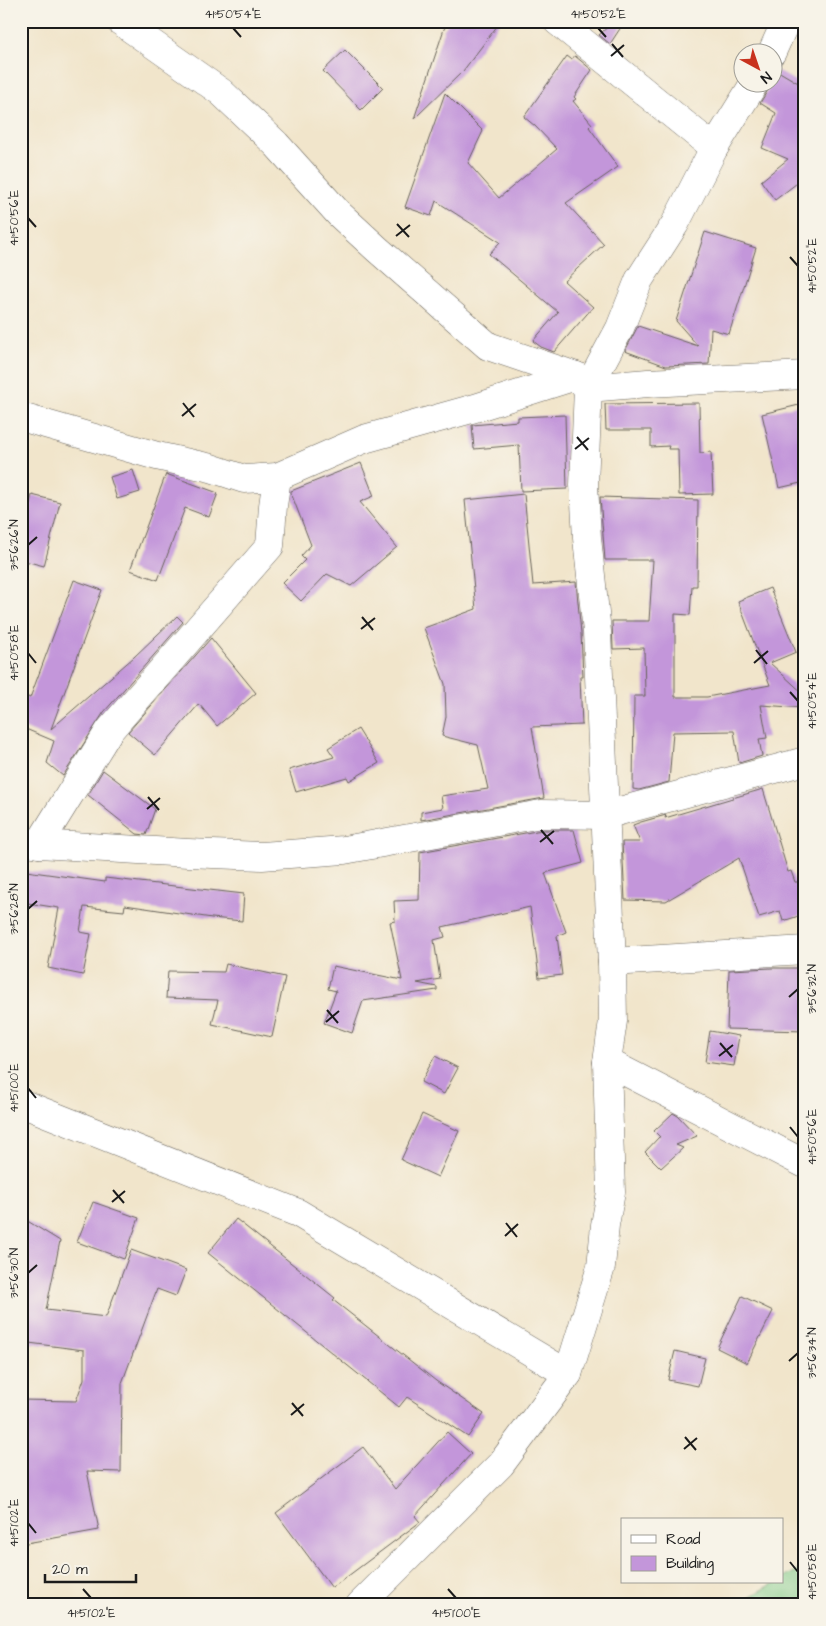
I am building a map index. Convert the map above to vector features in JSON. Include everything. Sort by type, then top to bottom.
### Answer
[{"type":"street","points":[[120,21],[221,92],[276,144],[339,214],[377,250],[488,346],[582,382]]},
{"type":"street","points":[[557,21],[714,148]]},
{"type":"street","points":[[777,42],[786,21]]},
{"type":"street","points":[[360,1605],[501,1464],[568,1374],[601,1267],[605,1225],[611,1192],[607,1062],[613,1021],[612,962],[604,816],[598,632],[587,538],[584,485],[582,382],[620,328],[639,280],[675,224],[714,148],[749,92]]},
{"type":"street","points":[[21,417],[157,456],[211,468],[244,479],[277,477],[364,439],[475,408],[582,382],[648,383],[805,375]]},
{"type":"street","points":[[30,842],[109,731],[270,546],[277,477]]},
{"type":"street","points":[[30,842],[262,856],[344,850],[541,814],[604,816],[805,761]]},
{"type":"street","points":[[612,962],[805,950]]},
{"type":"street","points":[[607,1062],[805,1164]]},
{"type":"street","points":[[21,1103],[298,1213],[568,1374]]},
{"type":"green space","points":[[805,1566],[805,1605],[736,1605],[773,1584],[784,1584],[784,1578]]},
{"type":"building","points":[[450,21],[501,21],[463,71],[414,119],[444,29]]},
{"type":"building","points":[[614,21],[619,21],[623,24],[610,44],[599,35]]},
{"type":"building","points":[[345,50],[383,88],[361,110],[323,71]]},
{"type":"building","points":[[567,56],[571,59],[575,56],[592,70],[574,97],[576,99],[573,101],[592,124],[589,127],[618,167],[566,203],[604,244],[564,281],[593,307],[554,352],[541,347],[533,341],[558,312],[489,254],[500,242],[436,201],[431,216],[405,207],[445,93],[483,131],[468,163],[499,198],[557,149],[524,117]]},
{"type":"building","points":[[784,75],[805,87],[805,177],[775,200],[761,181],[788,159],[762,148],[776,113],[760,103],[767,92],[784,92]]},
{"type":"building","points":[[705,232],[756,248],[729,334],[711,329],[709,364],[666,366],[625,351],[638,326],[698,346],[676,321]]},
{"type":"building","points":[[699,403],[700,453],[711,452],[713,494],[679,495],[678,449],[668,449],[669,446],[651,447],[651,430],[606,430],[605,404]]},
{"type":"building","points":[[799,405],[805,429],[805,482],[779,488],[762,414]]},
{"type":"building","points":[[565,415],[567,489],[521,491],[519,445],[474,449],[472,425],[518,421],[518,417]]},
{"type":"building","points":[[361,463],[374,496],[360,502],[397,547],[351,586],[327,574],[301,601],[282,583],[305,560],[301,556],[311,545],[291,491]]},
{"type":"building","points":[[133,470],[140,492],[117,499],[110,477]]},
{"type":"building","points":[[166,474],[218,493],[209,517],[185,508],[158,580],[130,570]]},
{"type":"building","points":[[524,494],[533,585],[576,582],[583,677],[580,677],[582,725],[532,727],[544,798],[421,820],[421,812],[443,808],[441,796],[488,789],[478,745],[442,736],[446,717],[445,684],[424,628],[476,609],[465,500]]},
{"type":"building","points":[[32,495],[60,502],[44,566],[21,560],[21,527],[24,527]]},
{"type":"building","points":[[600,497],[698,500],[697,586],[692,586],[690,615],[675,614],[675,697],[707,697],[770,685],[738,601],[770,588],[796,652],[770,663],[805,695],[805,708],[761,705],[767,738],[759,739],[762,756],[739,763],[734,731],[673,732],[669,782],[639,790],[633,789],[634,696],[645,696],[644,648],[613,649],[612,621],[649,621],[653,560],[605,560]]},
{"type":"building","points":[[74,580],[102,590],[51,729],[134,657],[177,616],[183,622],[104,712],[63,776],[47,763],[54,741],[21,727],[21,694],[30,698]]},
{"type":"building","points":[[211,638],[256,693],[217,726],[199,704],[155,755],[128,732]]},
{"type":"building","points":[[358,729],[379,763],[349,781],[347,777],[296,792],[289,770],[334,757],[328,748]]},
{"type":"building","points":[[103,770],[155,809],[146,835],[137,834],[88,795]]},
{"type":"building","points":[[763,789],[788,872],[791,871],[795,882],[805,882],[805,914],[783,921],[780,911],[759,917],[739,858],[666,901],[625,900],[622,842],[640,842],[633,825],[666,815],[665,818]]},
{"type":"building","points":[[542,830],[574,830],[583,863],[545,873],[566,932],[557,936],[562,975],[539,978],[530,907],[442,927],[445,937],[434,940],[440,979],[417,983],[437,987],[437,990],[363,1001],[352,1033],[324,1023],[336,991],[328,989],[333,966],[402,980],[390,922],[395,921],[394,901],[419,900],[420,852]]},
{"type":"building","points":[[26,871],[105,882],[105,878],[244,894],[242,921],[125,905],[124,911],[84,907],[80,932],[91,934],[83,975],[48,968],[59,908],[21,902]]},
{"type":"building","points":[[226,964],[285,977],[272,1037],[212,1024],[218,1000],[166,998],[168,971],[224,972]]},
{"type":"building","points":[[805,968],[805,1031],[727,1029],[729,970]]},
{"type":"building","points":[[710,1031],[739,1036],[734,1066],[705,1062]]},
{"type":"building","points":[[435,1056],[458,1068],[444,1094],[421,1082]]},
{"type":"building","points":[[673,1113],[697,1136],[676,1145],[683,1148],[661,1168],[645,1152],[660,1137],[654,1131]]},
{"type":"building","points":[[422,1114],[459,1131],[438,1177],[401,1160]]},
{"type":"building","points":[[93,1202],[139,1218],[124,1259],[77,1242]]},
{"type":"building","points":[[21,1217],[60,1241],[46,1310],[106,1317],[131,1250],[186,1270],[176,1296],[157,1289],[122,1383],[121,1472],[87,1471],[99,1530],[21,1544],[21,1400],[76,1401],[84,1379],[84,1350],[21,1342]]},
{"type":"building","points":[[236,1219],[335,1298],[333,1300],[436,1381],[484,1414],[468,1437],[407,1397],[399,1407],[208,1253]]},
{"type":"building","points":[[742,1296],[773,1311],[747,1363],[717,1348]]},
{"type":"building","points":[[675,1351],[705,1358],[698,1386],[668,1380]]},
{"type":"building","points":[[447,1432],[471,1454],[415,1516],[420,1522],[332,1588],[276,1513],[363,1447],[395,1489]]}]
